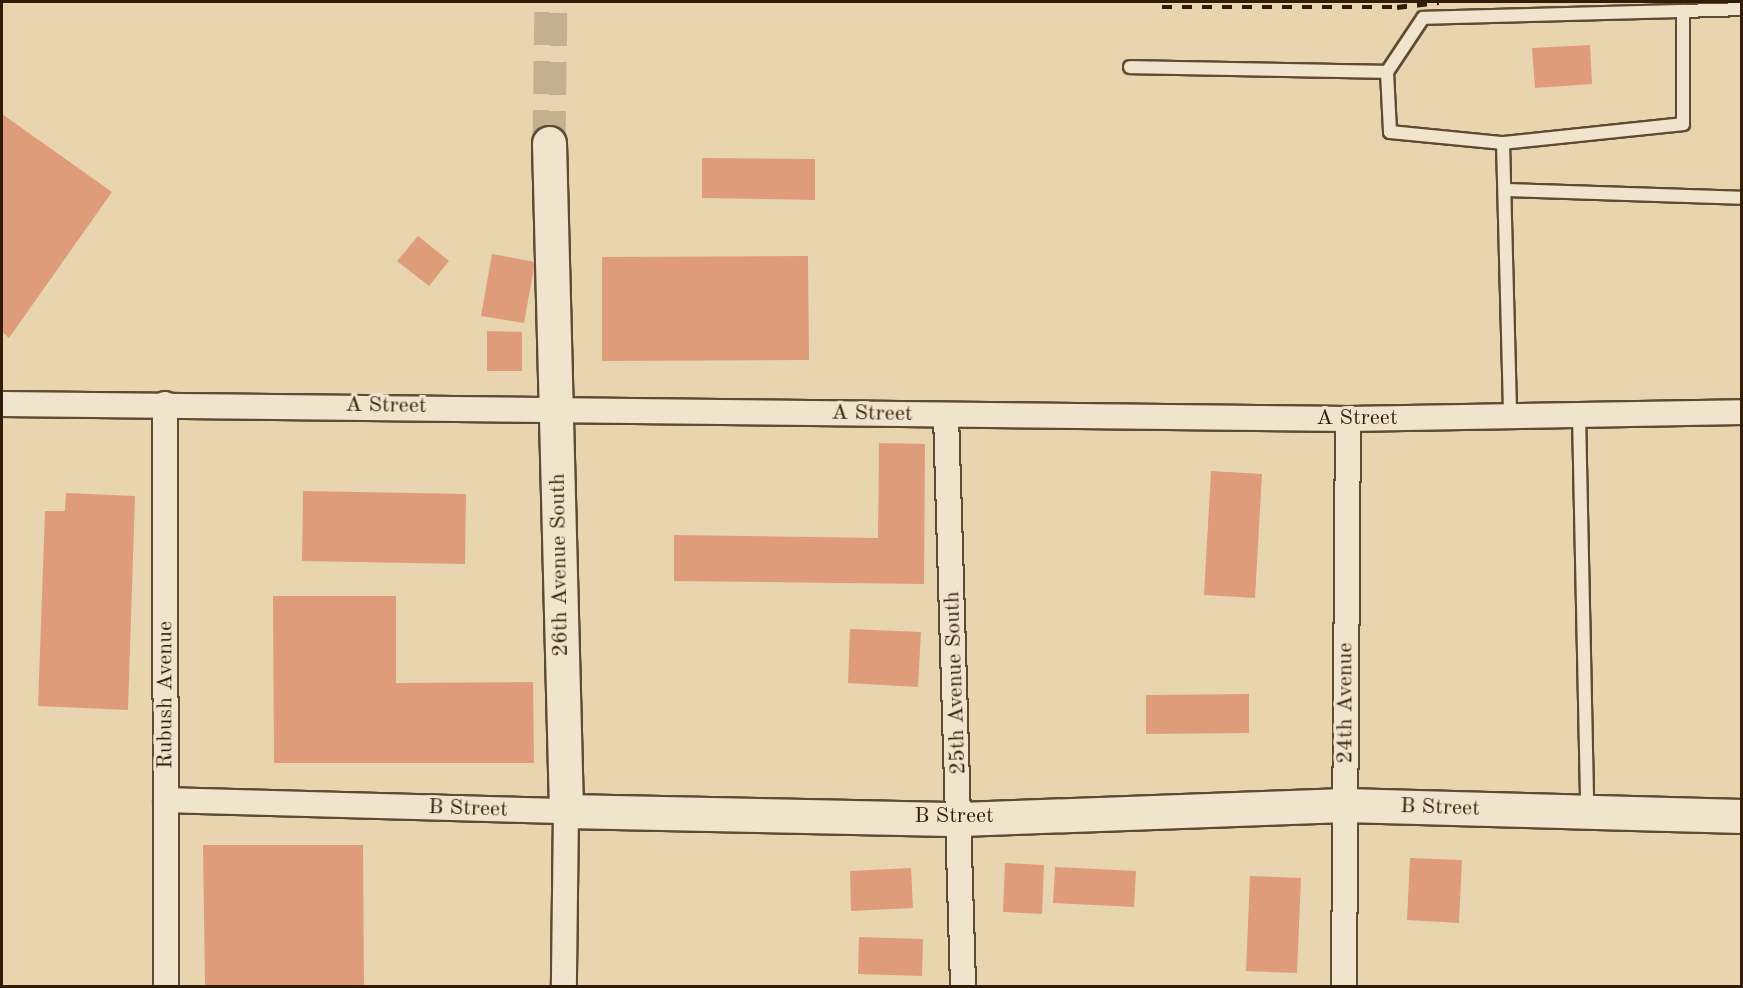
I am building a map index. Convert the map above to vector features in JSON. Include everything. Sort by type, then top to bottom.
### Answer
[{"type":"street","name":"26th Avenue South","points":[[549,143],[566,811],[564,987]]},
{"type":"street","name":"A Street","points":[[2,404],[557,408],[1348,419],[1742,412]]},
{"type":"street","name":"Rubush Avenue","points":[[165,404],[166,987]]},
{"type":"street","name":"25th Avenue South","points":[[946,415],[961,819],[963,987]]},
{"type":"street","name":"24th Avenue","points":[[1344,987],[1348,419]]},
{"type":"street","name":"B Street","points":[[166,800],[961,819],[1345,805],[1742,816]]},
{"type":"lane","points":[[1683,11],[1683,124],[1503,143],[1390,132],[1387,72],[1423,18],[1742,9]]},
{"type":"lane","points":[[1130,67],[1387,72]]},
{"type":"lane","points":[[1503,143],[1510,416]]},
{"type":"lane","points":[[1505,190],[1742,198]]},
{"type":"lane","points":[[1579,415],[1587,812]]},
{"type":"building","points":[[1590,45],[1592,84],[1535,88],[1532,48]]},
{"type":"building","points":[[2,114],[112,192],[9,338],[2,332]]},
{"type":"building","points":[[702,158],[815,159],[815,200],[702,198]]},
{"type":"building","points":[[418,236],[449,261],[429,286],[397,261]]},
{"type":"building","points":[[492,254],[535,262],[524,323],[481,316]]},
{"type":"building","points":[[808,256],[809,360],[602,361],[602,257]]},
{"type":"building","points":[[487,331],[522,332],[522,371],[487,371]]},
{"type":"building","points":[[879,443],[925,444],[924,584],[674,581],[674,535],[878,538]]},
{"type":"building","points":[[1211,471],[1262,474],[1255,598],[1204,595]]},
{"type":"building","points":[[303,491],[466,494],[465,564],[302,561]]},
{"type":"building","points":[[66,493],[135,496],[128,710],[38,706],[45,511],[65,511]]},
{"type":"building","points":[[273,596],[396,596],[396,683],[533,682],[534,763],[274,763]]},
{"type":"building","points":[[850,629],[921,632],[918,687],[848,683]]},
{"type":"building","points":[[1249,694],[1249,733],[1146,734],[1146,695]]},
{"type":"building","points":[[203,845],[363,845],[364,986],[205,986]]},
{"type":"building","points":[[1410,858],[1462,860],[1459,923],[1407,920]]},
{"type":"building","points":[[1005,863],[1044,865],[1042,914],[1003,912]]},
{"type":"building","points":[[1055,867],[1136,871],[1134,907],[1053,903]]},
{"type":"building","points":[[911,868],[913,908],[851,911],[850,871]]},
{"type":"building","points":[[1250,876],[1301,878],[1297,973],[1246,971]]},
{"type":"building","points":[[859,937],[923,939],[922,976],[858,974]]},
{"type":"tunnel","points":[[549,143],[551,2]]},
{"type":"railway","points":[[1162,7],[1397,7],[1439,2]]}]
